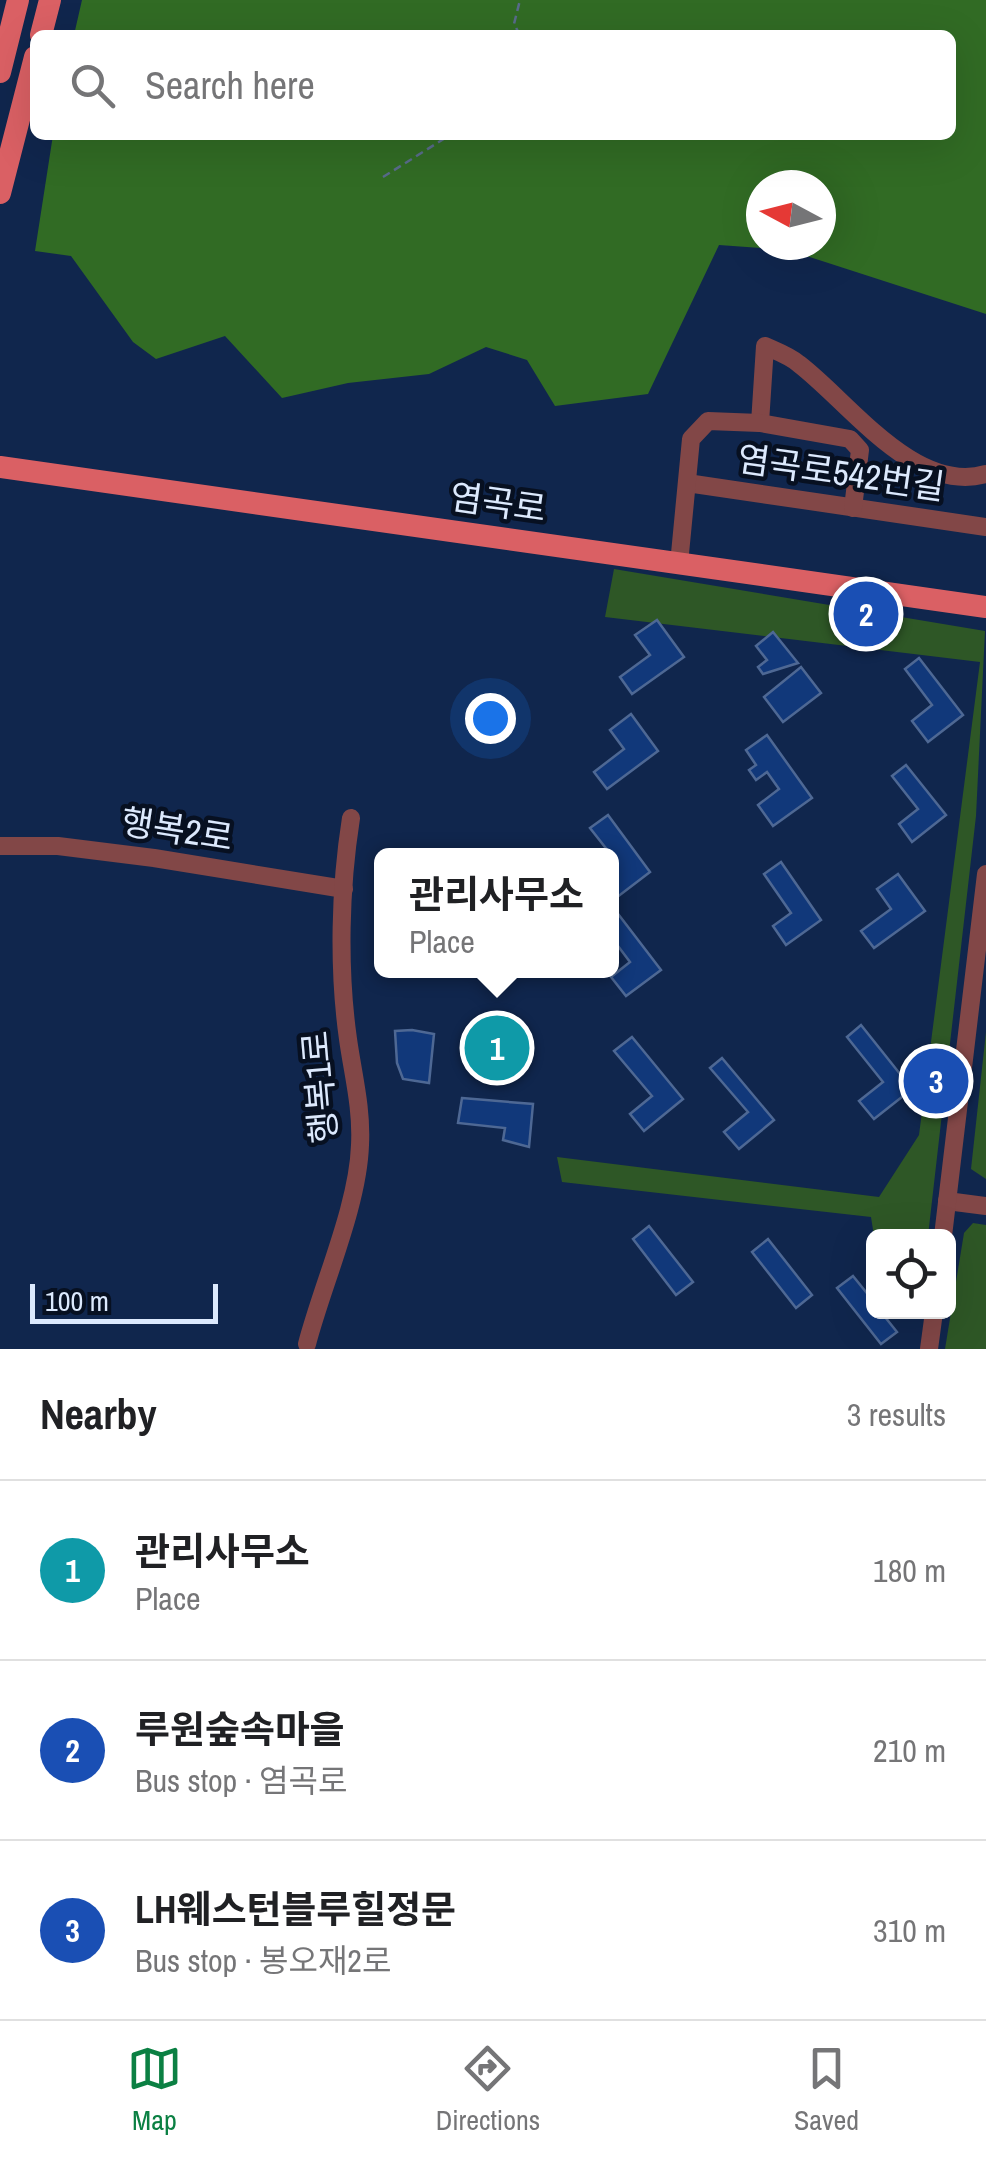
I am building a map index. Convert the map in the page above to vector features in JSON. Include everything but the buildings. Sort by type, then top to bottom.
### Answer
[{"type":"main road","points":[[0,72],[18,0]]},
{"type":"main road","points":[[41,30],[50,0]]},
{"type":"main road","points":[[0,193],[30,76]]},
{"type":"main road","points":[[0,451],[42,474]]},
{"type":"main road","name":"염곡로","points":[[0,468],[986,607]]},
{"type":"main road","points":[[0,477],[42,474]]},
{"type":"street","points":[[760,422],[765,346],[798,362],[900,455],[967,480],[986,474]]},
{"type":"street","points":[[679,564],[691,439],[708,420],[760,422],[850,438],[860,450],[853,508]]},
{"type":"street","name":"염곡로542번길","points":[[688,483],[986,527]]},
{"type":"street","name":"행복1로","points":[[307,1344],[351,1202],[360,1147],[359,1090],[348,1037],[344,889],[351,818]]},
{"type":"street","name":"행복2로","points":[[0,846],[58,846],[154,858],[344,889]]},
{"type":"street","points":[[944,1229],[986,874]]},
{"type":"street","points":[[947,1201],[986,1206]]},
{"type":"street","points":[[930,1349],[933,1319]]},
{"type":"path","points":[[517,30],[514,24],[520,0]]},
{"type":"path","points":[[382,177],[442,140]]},
{"type":"green space","points":[[82,0],[986,0],[986,314],[819,260],[836,260],[836,170],[746,170],[746,247],[719,245],[648,394],[555,406],[527,360],[486,347],[429,374],[348,383],[282,398],[225,336],[156,359],[133,342],[71,256],[35,251],[52,140],[956,140],[956,30],[75,30]]},
{"type":"green space","points":[[614,569],[985,631],[976,816],[929,1229],[873,1229],[871,1217],[562,1182],[557,1157],[879,1197],[919,1135],[980,662],[605,617]]},
{"type":"green space","points":[[986,1032],[986,1179],[971,1169]]},
{"type":"green space","points":[[973,1223],[986,1225],[986,1349],[945,1349],[950,1319],[956,1319],[956,1282],[964,1233]]},
{"type":"place","name":"루원숲속마을","points":[[866,614]]},
{"type":"place","name":"관리사무소","points":[[497,1048]]},
{"type":"place","name":"LH웨스턴블루힐정문","points":[[936,1081]]}]
